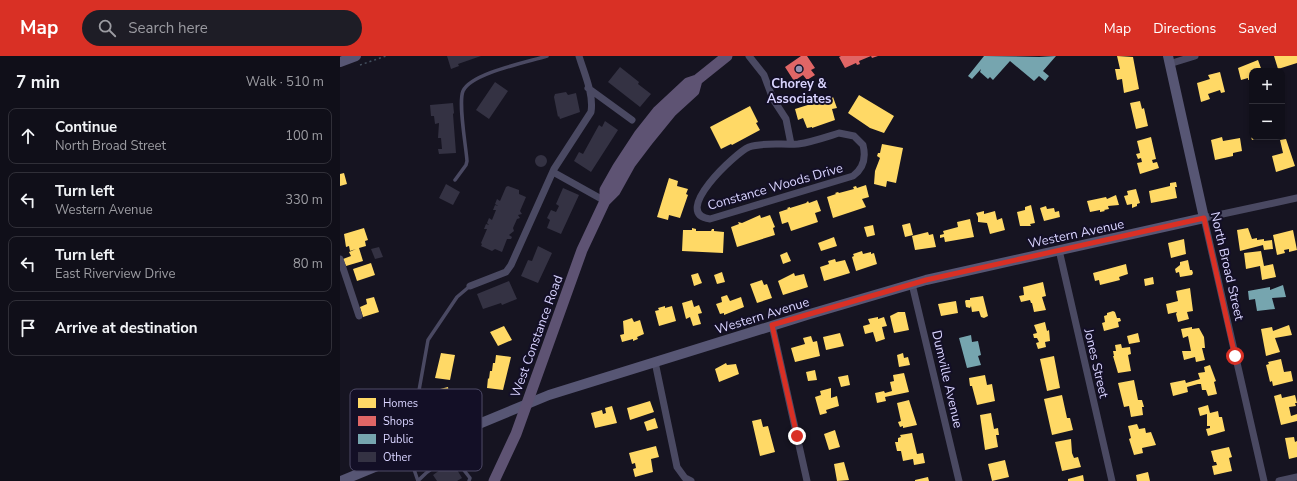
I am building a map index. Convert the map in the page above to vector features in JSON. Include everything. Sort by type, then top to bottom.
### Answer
[{"type":"main road","name":"West Constance Road","points":[[494,481],[516,434],[582,250],[605,201],[605,190],[639,135],[673,96],[688,84],[697,80],[723,58]]},
{"type":"street","points":[[340,62],[356,56]]},
{"type":"street","points":[[470,286],[506,272],[511,265],[553,172],[591,112],[592,106],[579,56]]},
{"type":"street","points":[[749,56],[764,75],[773,99],[784,115],[791,144]]},
{"type":"street","points":[[1168,60],[1195,56]]},
{"type":"street","name":"North Broad Street","points":[[1168,60],[1264,481]]},
{"type":"street","points":[[588,88],[632,120]]},
{"type":"street","name":"Constance Woods Drive","points":[[845,133],[854,136],[863,145],[865,160],[862,167],[853,176],[710,219],[700,215],[696,206],[698,197],[738,154],[751,146],[791,144],[845,133]]},
{"type":"street","points":[[553,172],[605,201]]},
{"type":"street","points":[[1204,218],[1297,198]]},
{"type":"street","name":"Western Avenue","points":[[482,422],[549,395],[772,325],[912,284],[1204,218]]},
{"type":"street","name":"Jones Street","points":[[1059,250],[1112,481]]},
{"type":"street","points":[[340,259],[359,316]]},
{"type":"street","name":"Dumville Avenue","points":[[912,284],[959,481]]},
{"type":"street","points":[[772,325],[807,481]]},
{"type":"street","points":[[654,362],[677,467],[685,478],[691,481]]},
{"type":"street","name":"Western Avenue","points":[[341,481],[364,471]]},
{"type":"street","points":[[1279,481],[1297,477]]},
{"type":"lane","points":[[454,180],[466,165],[467,161],[461,100],[463,90],[469,83],[480,76],[547,56]]},
{"type":"lane","points":[[419,389],[428,340],[457,297],[470,286]]},
{"type":"lane","points":[[415,471],[418,481],[429,471]]},
{"type":"lane","points":[[465,471],[470,478],[469,481]]},
{"type":"path","points":[[354,68],[386,56]]},
{"type":"building: Homes","points":[[1117,56],[1133,57],[1139,89],[1124,93],[1122,79],[1117,80],[1115,69],[1120,69]]},
{"type":"building: Homes","points":[[1274,56],[1297,56],[1297,63],[1278,68]]},
{"type":"building: Homes","points":[[1258,60],[1261,68],[1249,68],[1249,80],[1248,78],[1241,80],[1238,68]]},
{"type":"building: Homes","points":[[1220,72],[1225,92],[1221,93],[1220,90],[1208,94],[1210,99],[1201,102],[1197,83],[1210,79],[1208,75]]},
{"type":"building: Homes","points":[[859,95],[894,116],[884,133],[870,128],[848,113]]},
{"type":"building: Homes","points":[[833,97],[837,108],[832,109],[835,120],[812,128],[807,128],[803,118],[798,120],[795,109]]},
{"type":"building: Homes","points":[[1140,101],[1142,109],[1144,108],[1148,126],[1136,129],[1130,103]]},
{"type":"building: Homes","points":[[750,106],[758,122],[756,123],[760,130],[732,145],[731,144],[721,149],[710,127]]},
{"type":"building: Homes","points":[[1151,137],[1156,159],[1152,160],[1153,163],[1157,162],[1159,168],[1140,174],[1137,163],[1142,162],[1141,158],[1138,159],[1136,154],[1140,153],[1137,141]]},
{"type":"building: Homes","points":[[1222,137],[1223,141],[1240,138],[1242,151],[1233,153],[1233,156],[1215,160],[1211,140]]},
{"type":"building: Homes","points":[[1285,139],[1295,166],[1276,172],[1272,156],[1283,153],[1280,140]]},
{"type":"building: Homes","points":[[882,144],[903,148],[896,183],[887,181],[886,187],[874,184],[875,171],[880,158],[877,156],[878,153],[880,153]]},
{"type":"building: Homes","points":[[344,173],[347,184],[340,186],[340,174]]},
{"type":"building: Homes","points":[[669,178],[678,181],[677,186],[688,189],[686,194],[688,195],[680,218],[669,215],[668,220],[657,217]]},
{"type":"building: Homes","points":[[1176,182],[1177,187],[1175,187],[1177,198],[1151,203],[1149,191],[1170,186],[1170,183]]},
{"type":"building: Homes","points":[[866,185],[869,197],[862,199],[866,207],[833,218],[827,197],[838,192],[854,189],[853,187],[856,186],[857,188]]},
{"type":"building: Homes","points":[[1136,189],[1140,203],[1132,208],[1132,204],[1127,205],[1124,196],[1128,195],[1127,191]]},
{"type":"building: Homes","points":[[1116,195],[1119,205],[1108,206],[1109,209],[1104,210],[1105,211],[1100,212],[1100,210],[1090,212],[1087,201],[1106,197],[1107,199]]},
{"type":"building: Homes","points":[[817,200],[821,211],[815,213],[818,222],[791,231],[788,222],[782,224],[779,212],[808,201],[809,203]]},
{"type":"building: Homes","points":[[1031,205],[1035,223],[1030,224],[1031,226],[1020,226],[1017,212],[1025,210],[1025,207]]},
{"type":"building: Homes","points":[[1046,206],[1047,209],[1054,208],[1055,212],[1059,211],[1060,217],[1044,221],[1040,208]]},
{"type":"building: Homes","points":[[984,211],[984,214],[995,211],[997,220],[1002,218],[1005,230],[990,234],[987,223],[978,222],[976,213]]},
{"type":"building: Homes","points":[[760,215],[761,218],[770,215],[775,227],[773,228],[775,235],[737,247],[731,227],[739,224],[738,222],[742,223]]},
{"type":"building: Homes","points":[[970,219],[974,237],[945,242],[944,237],[940,238],[940,235],[944,234],[943,231],[958,227],[957,222]]},
{"type":"building: Homes","points":[[910,223],[913,235],[905,237],[902,225]]},
{"type":"building: Homes","points":[[873,225],[875,235],[867,237],[864,227]]},
{"type":"building: Homes","points":[[364,228],[368,240],[365,241],[366,246],[359,248],[363,261],[346,266],[343,259],[351,256],[349,252],[356,249],[350,251],[349,246],[346,247],[344,234]]},
{"type":"building: Homes","points":[[692,228],[696,229],[696,231],[711,231],[714,229],[714,231],[724,232],[723,253],[682,251],[683,230],[692,230]]},
{"type":"building: Homes","points":[[1248,228],[1252,239],[1264,239],[1264,241],[1272,240],[1273,249],[1264,250],[1263,245],[1240,251],[1237,230]]},
{"type":"building: Homes","points":[[1293,230],[1297,250],[1289,252],[1289,249],[1284,250],[1285,253],[1277,255],[1273,235]]},
{"type":"building: Homes","points":[[928,232],[929,235],[933,234],[936,247],[915,250],[912,236]]},
{"type":"building: Homes","points":[[834,237],[837,246],[821,251],[818,243]]},
{"type":"building: Homes","points":[[1184,239],[1186,254],[1171,258],[1168,243]]},
{"type":"building: Homes","points":[[862,251],[863,254],[871,252],[871,254],[874,253],[877,264],[856,271],[852,257],[854,256],[853,254]]},
{"type":"building: Homes","points":[[1261,251],[1264,266],[1273,264],[1276,277],[1262,280],[1260,266],[1246,269],[1244,253]]},
{"type":"building: Homes","points":[[787,252],[791,261],[783,264],[780,255]]},
{"type":"building: Homes","points":[[835,259],[836,262],[845,260],[850,273],[824,281],[820,267],[829,264],[828,261]]},
{"type":"building: Homes","points":[[1188,260],[1190,270],[1192,270],[1193,273],[1192,275],[1180,277],[1179,272],[1176,273],[1175,269],[1180,265],[1180,262]]},
{"type":"building: Homes","points":[[371,263],[375,275],[357,281],[353,269]]},
{"type":"building: Homes","points":[[1126,264],[1128,274],[1119,277],[1120,280],[1100,285],[1099,280],[1095,281],[1093,273]]},
{"type":"building: Homes","points":[[722,272],[725,282],[717,284],[714,275]]},
{"type":"building: Homes","points":[[698,273],[702,283],[694,286],[691,275]]},
{"type":"building: Homes","points":[[794,273],[795,276],[804,274],[808,287],[783,295],[778,281]]},
{"type":"building: Homes","points":[[1153,277],[1154,284],[1145,286],[1144,279]]},
{"type":"building: Homes","points":[[762,280],[764,285],[767,284],[772,298],[757,303],[750,284]]},
{"type":"building: Homes","points":[[1043,282],[1046,296],[1042,297],[1046,310],[1034,312],[1030,300],[1021,302],[1019,296],[1024,295],[1023,287]]},
{"type":"building: Homes","points":[[1190,288],[1193,311],[1187,312],[1189,319],[1178,322],[1177,312],[1168,314],[1166,304],[1178,301],[1176,291]]},
{"type":"building: Homes","points":[[727,295],[730,301],[741,297],[744,307],[724,315],[724,313],[720,314],[716,304],[722,302],[721,297]]},
{"type":"building: Homes","points":[[983,296],[988,316],[984,318],[981,317],[979,311],[972,312],[971,306],[970,308],[966,307],[965,301],[970,300],[970,298]]},
{"type":"building: Homes","points":[[374,297],[379,312],[363,317],[360,307],[367,304],[366,299]]},
{"type":"building: Homes","points":[[692,300],[694,307],[699,305],[702,313],[698,314],[701,324],[693,326],[690,317],[686,319],[682,303]]},
{"type":"building: Homes","points":[[956,301],[958,313],[941,316],[938,304]]},
{"type":"building: Homes","points":[[665,306],[665,308],[672,306],[676,321],[659,326],[655,311],[659,310],[658,308]]},
{"type":"building: Homes","points":[[1113,311],[1115,312],[1117,318],[1120,318],[1121,321],[1118,322],[1119,327],[1104,331],[1102,323],[1105,322],[1104,316]]},
{"type":"building: Homes","points":[[898,312],[905,312],[909,330],[894,333],[890,316]]},
{"type":"building: Homes","points":[[878,317],[878,319],[884,317],[887,326],[882,327],[885,339],[876,342],[873,332],[865,334],[863,326],[870,324],[868,319]]},
{"type":"building: Homes","points":[[632,318],[634,322],[640,320],[644,334],[637,337],[638,339],[633,341],[633,339],[622,342],[620,335],[624,334],[623,321]]},
{"type":"building: Homes","points":[[1045,322],[1047,331],[1049,330],[1050,341],[1045,342],[1046,347],[1038,349],[1036,343],[1039,342],[1037,338],[1034,338],[1033,334],[1037,333],[1034,325]]},
{"type":"building: Homes","points":[[1289,325],[1292,335],[1275,338],[1280,352],[1266,356],[1261,329],[1272,327],[1273,331]]},
{"type":"building: Homes","points":[[504,326],[512,340],[498,346],[490,332]]},
{"type":"building: Homes","points":[[1192,327],[1192,329],[1199,328],[1204,337],[1205,348],[1202,348],[1205,360],[1196,362],[1195,357],[1184,360],[1182,351],[1191,351],[1188,336],[1183,338],[1181,329]]},
{"type":"building: Homes","points":[[840,333],[844,346],[826,350],[823,337]]},
{"type":"building: Homes","points":[[1138,333],[1140,342],[1129,344],[1127,336]]},
{"type":"building: Homes","points":[[811,336],[813,342],[817,341],[820,356],[795,362],[791,348],[805,344],[803,338]]},
{"type":"building: Homes","points":[[1121,344],[1122,348],[1130,347],[1131,354],[1128,355],[1131,371],[1118,373],[1113,351],[1116,351],[1115,345]]},
{"type":"building: Homes","points":[[441,353],[455,355],[450,380],[435,378]]},
{"type":"building: Homes","points":[[903,353],[904,358],[908,357],[910,365],[899,367],[897,355]]},
{"type":"building: Homes","points":[[496,355],[511,357],[503,390],[487,388],[488,378],[489,379],[490,371],[492,371],[493,363],[495,363]]},
{"type":"building: Homes","points":[[1054,356],[1060,388],[1047,391],[1040,359]]},
{"type":"building: Homes","points":[[1281,359],[1284,372],[1291,371],[1293,381],[1273,386],[1272,381],[1270,382],[1266,365],[1269,364],[1268,362]]},
{"type":"building: Homes","points":[[726,363],[727,365],[736,364],[739,374],[719,382],[715,369]]},
{"type":"building: Homes","points":[[1210,365],[1216,381],[1214,382],[1217,394],[1208,396],[1206,390],[1202,390],[1201,384],[1198,384],[1187,387],[1188,392],[1173,396],[1170,383],[1185,380],[1186,383],[1200,379],[1198,373],[1205,372],[1204,367]]},
{"type":"building: Homes","points":[[815,370],[817,380],[808,381],[806,372]]},
{"type":"building: Homes","points":[[904,373],[909,392],[885,397],[886,401],[877,403],[875,393],[892,391],[890,382],[894,381],[893,375]]},
{"type":"building: Homes","points":[[848,375],[850,385],[841,387],[838,377]]},
{"type":"building: Homes","points":[[985,375],[987,385],[992,384],[995,401],[977,405],[972,386],[970,386],[969,378]]},
{"type":"building: Homes","points":[[1134,380],[1138,400],[1142,400],[1144,407],[1142,407],[1143,415],[1131,417],[1129,406],[1124,407],[1118,383]]},
{"type":"building: Homes","points":[[831,388],[831,398],[837,396],[839,406],[826,410],[827,413],[820,415],[815,397],[821,395],[820,391]]},
{"type":"building: Homes","points":[[1281,394],[1282,398],[1295,395],[1297,403],[1295,403],[1296,406],[1289,407],[1291,416],[1297,414],[1297,421],[1281,425],[1274,396]]},
{"type":"building: Homes","points":[[1062,395],[1067,418],[1070,418],[1073,430],[1052,435],[1044,399]]},
{"type":"building: Homes","points":[[909,400],[917,425],[903,428],[903,426],[900,427],[898,422],[901,421],[897,403]]},
{"type":"building: Homes","points":[[650,401],[654,412],[630,420],[627,408]]},
{"type":"building: Homes","points":[[1208,405],[1210,413],[1218,411],[1219,417],[1222,417],[1225,431],[1208,436],[1206,429],[1210,428],[1210,426],[1207,426],[1207,414],[1200,416],[1198,408]]},
{"type":"building: Homes","points":[[612,406],[617,423],[595,428],[591,413],[602,410],[603,414],[606,413],[605,408]]},
{"type":"building: Homes","points":[[991,413],[994,429],[998,428],[999,435],[996,435],[998,447],[985,450],[980,415]]},
{"type":"building: Homes","points":[[655,418],[658,428],[647,431],[644,422]]},
{"type":"building: Homes","points":[[761,419],[763,427],[768,426],[775,452],[760,456],[752,421]]},
{"type":"building: Homes","points":[[1137,424],[1139,429],[1145,428],[1146,433],[1151,432],[1156,445],[1142,448],[1143,453],[1134,455],[1129,439],[1131,438],[1128,426]]},
{"type":"building: Homes","points":[[835,430],[840,447],[829,450],[824,434]]},
{"type":"building: Homes","points":[[912,433],[917,454],[923,453],[925,463],[914,465],[913,459],[903,461],[901,451],[897,451],[895,442],[898,442],[898,438],[901,437],[900,435]]},
{"type":"building: Homes","points":[[1294,437],[1295,442],[1297,441],[1297,457],[1289,459],[1285,438]]},
{"type":"building: Homes","points":[[1071,439],[1072,453],[1074,458],[1078,457],[1081,467],[1062,471],[1055,442]]},
{"type":"building: Homes","points":[[656,446],[659,457],[651,459],[653,472],[635,477],[633,469],[636,468],[635,463],[632,464],[629,453]]},
{"type":"building: Homes","points":[[1229,447],[1232,457],[1229,458],[1232,471],[1214,475],[1212,466],[1217,465],[1216,462],[1214,462],[1211,451]]},
{"type":"building: Homes","points":[[1005,460],[1009,477],[992,481],[988,464]]},
{"type":"building: Homes","points":[[844,462],[849,480],[837,481],[834,464]]},
{"type":"building: Homes","points":[[1148,472],[1150,481],[1137,481],[1136,475]]},
{"type":"building: Homes","points":[[1083,475],[1084,481],[1068,481],[1068,479]]},
{"type":"building: Homes","points":[[928,477],[929,481],[915,481],[915,480]]},
{"type":"building: Shops","name":"Chorey & Associates","points":[[801,56],[807,56],[815,68],[811,70],[815,75],[807,80],[803,75],[794,81],[785,67]]},
{"type":"building: Shops","points":[[871,56],[859,61],[860,64],[857,65],[856,63],[845,68],[839,57]]},
{"type":"building: Public","points":[[984,56],[1056,56],[1043,71],[1049,76],[1045,81],[1039,76],[1034,81],[1010,61],[993,80],[990,77],[988,79],[980,72],[981,69],[972,79],[968,76]]},
{"type":"building: Public","points":[[1283,285],[1286,297],[1272,298],[1275,309],[1257,311],[1255,299],[1249,300],[1248,291],[1270,287],[1270,290]]},
{"type":"building: Public","points":[[971,335],[972,342],[978,341],[981,355],[978,356],[981,365],[967,368],[959,338]]},
{"type":"building: Other","points":[[447,56],[481,56],[458,64],[459,66],[451,69]]},
{"type":"building: Other","points":[[620,67],[651,94],[640,107],[608,82]]},
{"type":"building: Other","points":[[495,82],[508,91],[489,119],[476,110]]},
{"type":"building: Other","points":[[566,92],[568,95],[576,93],[580,112],[560,119],[559,116],[558,117],[554,97],[555,94]]},
{"type":"building: Other","points":[[453,103],[456,153],[439,154],[438,149],[442,149],[441,138],[438,138],[439,123],[435,124],[434,116],[431,116],[430,105]]},
{"type":"building: Other","points":[[605,121],[618,130],[591,172],[574,161],[579,152],[583,154],[599,125],[602,127]]},
{"type":"building: Other","points":[[539,155],[543,155],[547,161],[543,167],[539,167],[535,163],[535,159]]},
{"type":"building: Other","points":[[446,184],[460,192],[453,205],[439,198]]},
{"type":"building: Other","points":[[508,186],[519,190],[519,194],[526,197],[520,211],[522,214],[518,215],[520,218],[517,219],[513,228],[514,231],[509,235],[512,237],[511,239],[507,239],[502,252],[495,249],[492,251],[481,246],[487,229],[484,229],[486,224],[489,225],[487,223],[489,218],[492,220],[496,210],[493,210],[495,205],[498,206],[495,204],[497,199],[500,201],[506,187]]},
{"type":"building: Other","points":[[563,188],[579,195],[561,234],[547,228],[550,220],[547,218],[551,210],[556,212],[559,206],[556,204]]},
{"type":"building: Other","points":[[538,246],[552,253],[538,283],[521,276],[528,260],[532,261]]},
{"type":"building: Other","points":[[379,247],[383,257],[375,259],[371,249]]},
{"type":"building: Other","points":[[509,281],[517,299],[502,305],[501,303],[483,309],[477,294]]},
{"type":"building: Other","points":[[439,471],[458,471],[462,478],[457,481],[437,481],[433,475]]},
{"type":"place","name":"Chorey & Associates","points":[[799,69]]},
{"type":"route","points":[[797,436],[772,325],[926,280],[992,264],[1204,218],[1235,356]]}]
